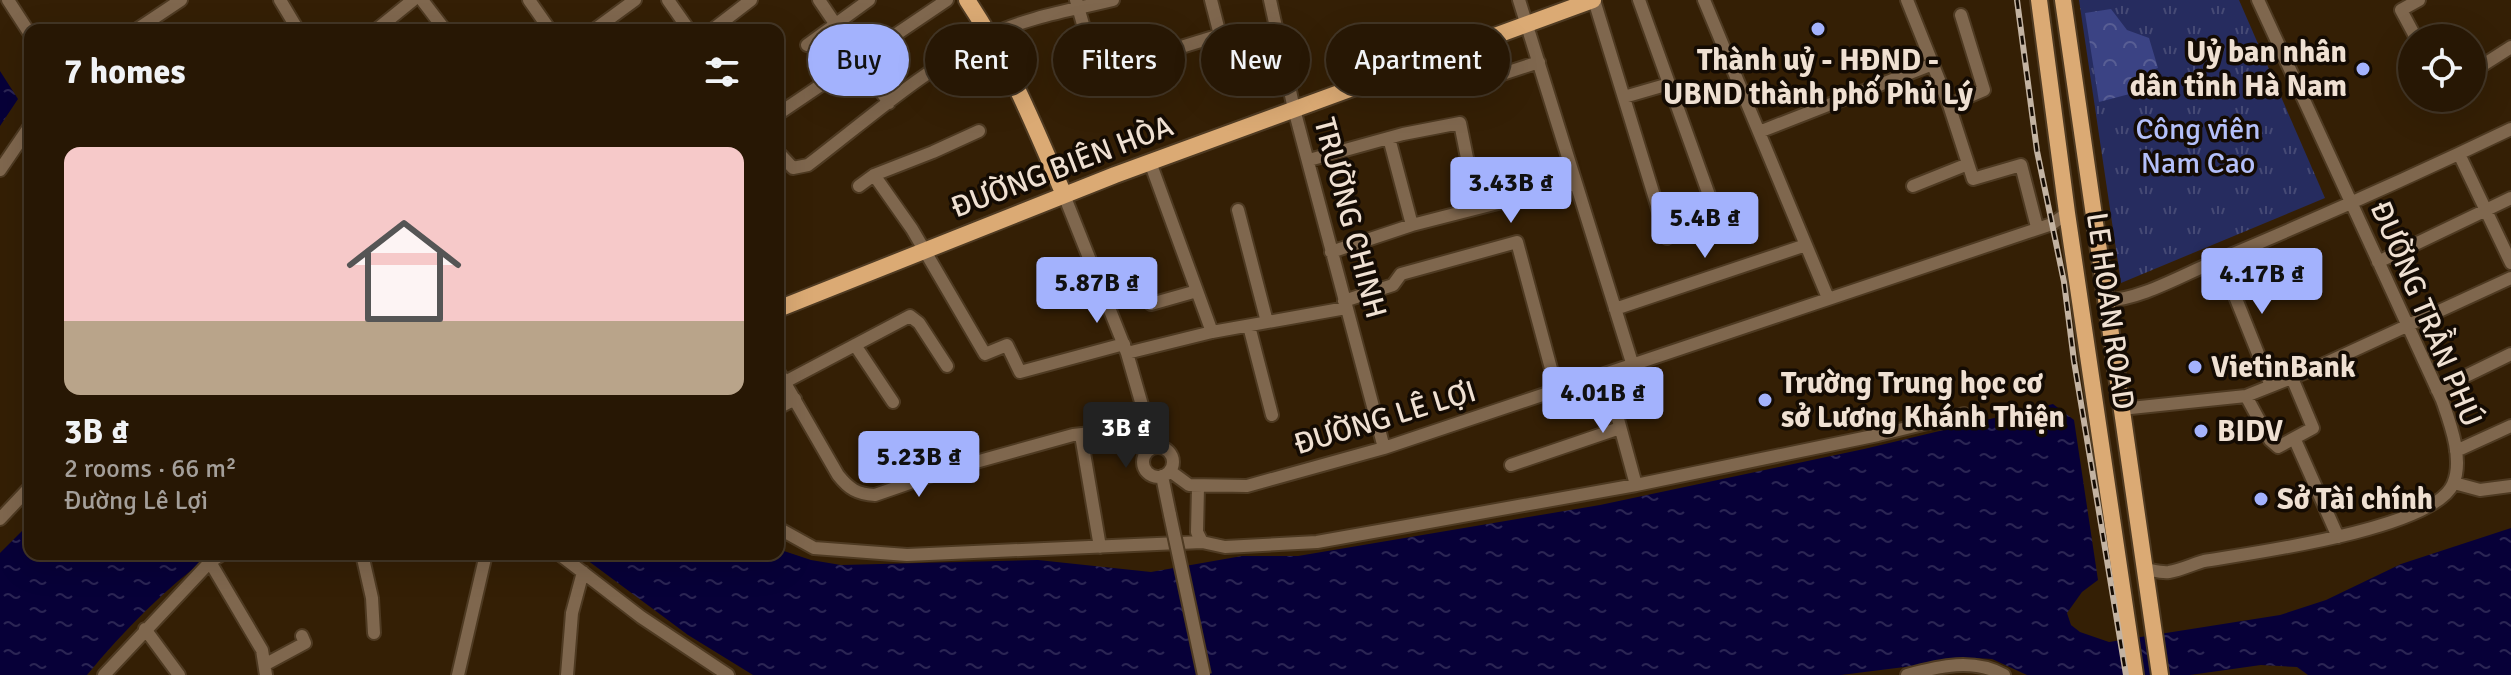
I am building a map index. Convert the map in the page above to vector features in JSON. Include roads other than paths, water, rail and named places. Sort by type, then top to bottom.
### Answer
[{"type":"main road","points":[[967,0],[983,24]]},
{"type":"main road","name":"ĐƯỜNG BIÊN HÒA","points":[[784,307],[1150,162],[1594,0]]},
{"type":"main road","name":"LE HOAN ROAD","points":[[2039,0],[2135,675]]},
{"type":"main road","name":"LE HOAN ROAD","points":[[2063,0],[2160,675]]},
{"type":"main road","points":[[1021,96],[1064,195]]},
{"type":"main road","points":[[2067,213],[2091,209]]},
{"type":"main road","points":[[2120,572],[2144,569]]},
{"type":"street","points":[[8,0],[24,25]]},
{"type":"street","points":[[145,24],[181,0]]},
{"type":"street","points":[[280,0],[294,24]]},
{"type":"street","points":[[383,24],[413,0]]},
{"type":"street","points":[[422,0],[440,24]]},
{"type":"street","points":[[529,0],[546,24]]},
{"type":"street","points":[[602,24],[635,0]]},
{"type":"street","points":[[668,0],[685,24]]},
{"type":"street","points":[[720,24],[751,0]]},
{"type":"street","points":[[819,0],[836,24],[869,0]]},
{"type":"street","points":[[909,25],[947,0]]},
{"type":"street","points":[[1021,24],[1078,4],[1113,0]]},
{"type":"street","points":[[1078,4],[1097,73],[1220,35],[1211,0]]},
{"type":"street","name":"TRƯỜNG CHINH","points":[[1270,0],[1294,109],[1384,448]]},
{"type":"street","points":[[1519,0],[1633,366]]},
{"type":"street","points":[[1594,0],[1667,238]]},
{"type":"street","points":[[1639,0],[1719,223]]},
{"type":"street","points":[[1704,0],[1828,298]]},
{"type":"street","points":[[1907,0],[1949,105],[1973,179],[2021,165],[2037,227]]},
{"type":"street","name":"ĐƯỜNG TRẦN PHÚ","points":[[2258,0],[2450,422],[2456,451],[2454,483]]},
{"type":"street","points":[[2408,24],[2401,10],[2419,0]]},
{"type":"street","points":[[1949,105],[1984,90],[1961,15]]},
{"type":"street","points":[[2486,63],[2511,47]]},
{"type":"street","points":[[1510,72],[1539,62]]},
{"type":"street","points":[[1759,132],[1933,64]]},
{"type":"street","points":[[784,158],[793,168],[808,165],[925,76]]},
{"type":"street","points":[[1624,97],[1669,84]]},
{"type":"street","points":[[784,110],[808,94]]},
{"type":"street","points":[[884,96],[889,103]]},
{"type":"street","points":[[1309,160],[1460,123],[1477,208]]},
{"type":"street","points":[[2105,301],[2126,298],[2351,204],[2511,129]]},
{"type":"street","points":[[859,186],[874,175],[979,131]]},
{"type":"street","points":[[0,170],[24,135]]},
{"type":"street","points":[[1389,138],[1412,225]]},
{"type":"street","points":[[2459,154],[2511,263]]},
{"type":"street","points":[[1150,162],[1212,332]]},
{"type":"street","points":[[1913,186],[1968,164]]},
{"type":"street","points":[[874,175],[912,229],[985,354],[1007,345],[1020,372],[1345,304],[1393,285],[1401,274],[1517,242],[1557,391]]},
{"type":"street","points":[[1331,252],[1412,225],[1576,183]]},
{"type":"street","points":[[1064,195],[1125,349],[1151,448]]},
{"type":"street","points":[[2378,262],[2511,198]]},
{"type":"street","points":[[1238,210],[1267,322]]},
{"type":"street","name":"ĐƯỜNG LÊ LỢI","points":[[1198,487],[1247,486],[1384,448],[2052,224],[2067,213]]},
{"type":"street","points":[[1615,309],[1806,245]]},
{"type":"street","points":[[2220,259],[2271,386]]},
{"type":"street","points":[[2121,409],[2246,396],[2511,278]]},
{"type":"street","points":[[1151,304],[1197,291]]},
{"type":"street","points":[[784,376],[855,345],[910,316],[919,323],[947,366]]},
{"type":"street","points":[[1249,326],[1272,415]]},
{"type":"street","points":[[855,345],[893,402]]},
{"type":"street","points":[[2437,390],[2511,354]]},
{"type":"street","points":[[1606,375],[1636,485]]},
{"type":"street","points":[[2246,396],[2272,444],[2278,447],[2312,431],[2313,426],[2292,378]]},
{"type":"street","points":[[784,382],[838,475],[847,487],[864,494],[875,495],[947,470],[1081,435],[1110,431],[1151,448],[1163,447],[1170,453],[1173,462],[1166,473],[1170,515],[1204,675]]},
{"type":"street","points":[[784,405],[795,399]]},
{"type":"street","points":[[784,531],[814,548],[907,555],[1202,542],[1225,547],[1317,542],[1636,485],[1964,414]]},
{"type":"street","points":[[2456,451],[2511,426]]},
{"type":"street","points":[[1511,465],[1620,428]]},
{"type":"street","points":[[1081,435],[1100,547]]},
{"type":"street","points":[[2295,440],[2338,537]]},
{"type":"street","points":[[1151,448],[1143,458],[1144,468],[1152,475],[1166,473],[1198,487],[1197,532],[1202,542]]},
{"type":"street","points":[[2144,569],[2168,572],[2199,562],[2338,537],[2425,508],[2445,495],[2454,483],[2480,490],[2511,486]]},
{"type":"street","points":[[0,519],[24,493]]},
{"type":"street","points":[[104,675],[213,560]]},
{"type":"street","points":[[363,560],[372,598],[374,633]]},
{"type":"street","points":[[458,675],[485,560]]},
{"type":"street","points":[[567,560],[722,673]]},
{"type":"street","points":[[210,562],[262,650],[266,670],[305,643],[302,636]]},
{"type":"street","points":[[567,675],[572,613],[583,572]]},
{"type":"street","points":[[145,629],[179,675]]},
{"type":"street","points":[[1907,675],[1962,664],[1988,666],[2004,675]]},
{"type":"water","points":[[0,71],[18,99],[0,126]]},
{"type":"water","points":[[2053,404],[2074,420],[2098,580],[2082,592],[2067,613],[2071,625],[2080,632],[2109,642],[2280,615],[2326,600],[2401,564],[2511,528],[2511,675],[2308,675],[2297,667],[2261,665],[2190,675],[2027,675],[1992,659],[1976,658],[1841,675],[753,675],[688,635],[587,560],[784,560],[784,551],[841,565],[1038,560],[1151,572],[1242,556],[1298,556],[1600,505],[1864,449]]},
{"type":"water","points":[[24,529],[24,560],[204,560],[146,611],[87,675],[0,675],[0,553]]},
{"type":"railway","points":[[2017,0],[2037,151],[2064,282],[2074,361],[2126,675]]},
{"type":"place","name":"Thành uỷ - HĐND - UBND thành phố Phủ Lý","points":[[1818,29]]},
{"type":"place","name":"Uỷ ban nhân dân tỉnh Hà Nam","points":[[2363,69]]},
{"type":"place","name":"VietinBank","points":[[2195,367]]},
{"type":"place","name":"Trường Trung học cơ sở Lương Khánh Thiện","points":[[1765,400]]},
{"type":"place","name":"BIDV","points":[[2201,431]]},
{"type":"place","name":"Sở Tài chính","points":[[2261,499]]},
{"type":"park label","name":"Công viên Nam Cao","points":[[2198,146]]}]
